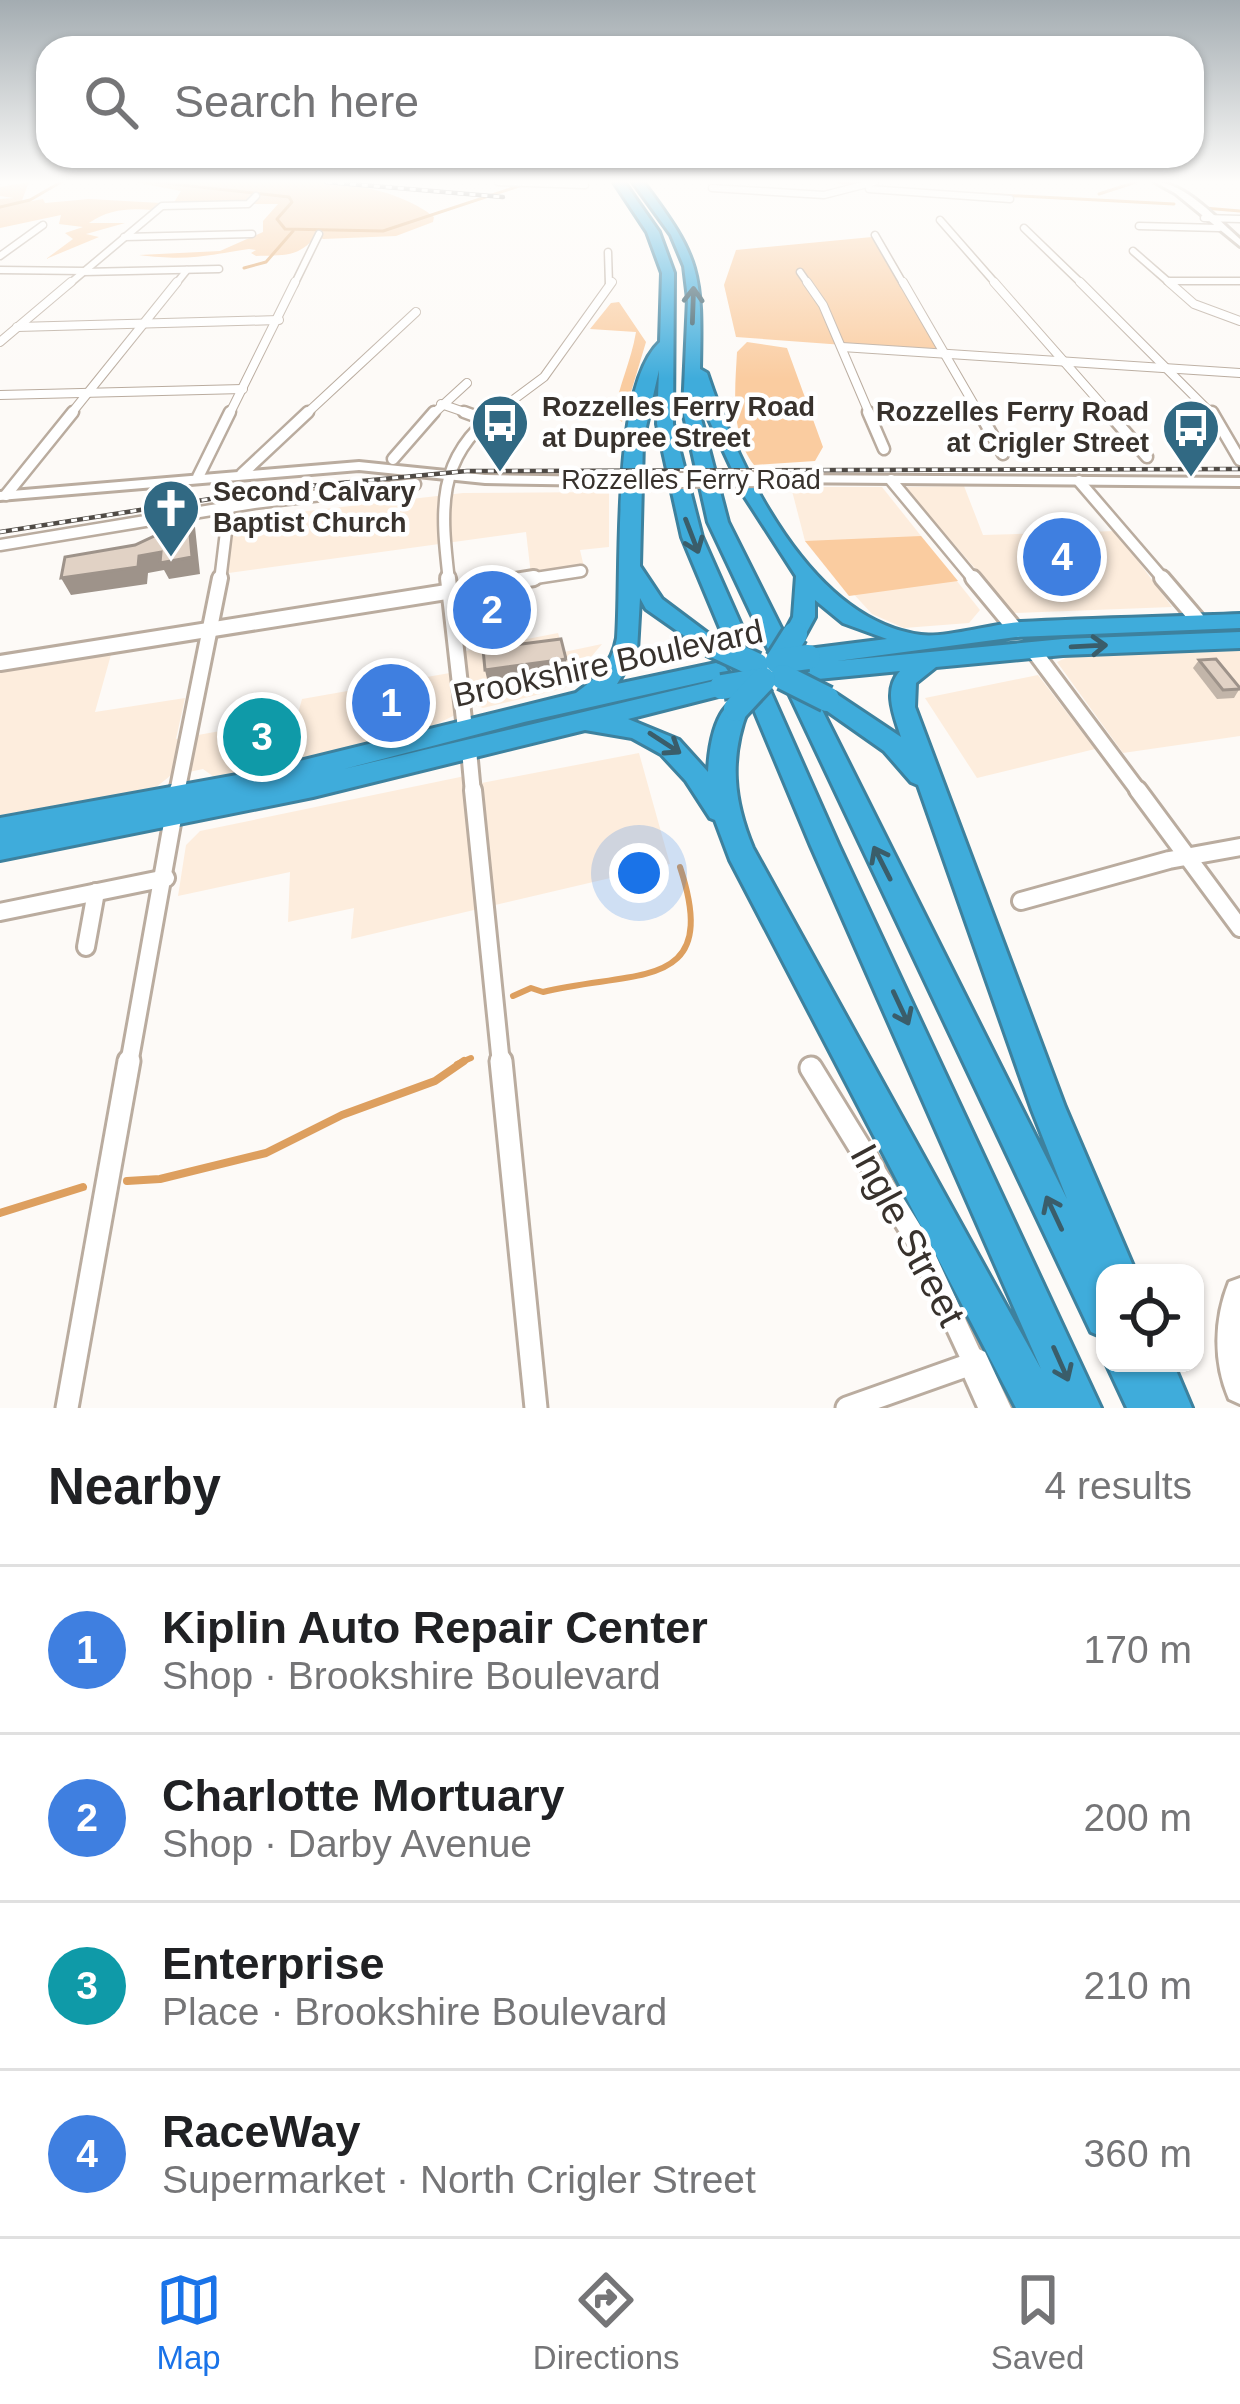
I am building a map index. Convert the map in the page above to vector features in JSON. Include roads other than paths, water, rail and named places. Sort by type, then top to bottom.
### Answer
[{"type":"highway","points":[[678,248],[691,266],[695,298],[677,344],[664,424],[692,537],[1080,1408]]},
{"type":"highway","points":[[582,700],[610,677],[625,654],[634,571],[634,439],[647,377],[677,344]]},
{"type":"highway","points":[[677,344],[730,456],[831,605],[925,650],[904,680],[901,695],[930,792],[1113,1264]]},
{"type":"highway","points":[[677,344],[718,522],[1096,1299]]},
{"type":"highway","points":[[634,571],[648,599],[711,644],[827,698],[893,744],[930,792]]},
{"type":"highway","points":[[730,827],[718,760],[734,713],[770,671],[804,616],[806,571]]},
{"type":"highway","name":"Brookshire Boulevard","points":[[467,739],[582,700],[925,650],[1016,630],[1197,619],[1236,632]]},
{"type":"highway","name":"Brookshire Boulevard","points":[[925,650],[1033,650],[1236,632]]},
{"type":"highway","name":"Brookshire Boulevard","points":[[0,848],[467,739],[561,725],[719,679]]},
{"type":"highway","points":[[561,725],[629,727],[664,738],[693,767],[730,827],[1039,1408]]},
{"type":"highway","name":"Brookshire Boulevard","points":[[0,829],[176,805]]},
{"type":"highway","points":[[1131,1372],[1149,1408]]},
{"type":"highway","points":[[1157,1372],[1171,1408]]},
{"type":"street","points":[[1,340],[112,248]]},
{"type":"street","points":[[198,477],[313,248]]},
{"type":"street","points":[[882,248],[1003,454]]},
{"type":"street","points":[[964,248],[1147,457]]},
{"type":"street","points":[[1044,248],[1216,415],[1239,457]]},
{"type":"street","points":[[536,1408],[449,592],[446,472],[462,441],[536,385],[557,359],[613,280],[608,251]]},
{"type":"street","points":[[1137,254],[1191,302],[1216,304],[1226,311],[1219,315],[1240,321]]},
{"type":"street","points":[[0,270],[219,269]]},
{"type":"street","points":[[3,496],[187,270]]},
{"type":"street","points":[[800,272],[822,304],[884,449]]},
{"type":"street","points":[[1166,281],[1240,281]]},
{"type":"street","points":[[242,474],[416,312]]},
{"type":"street","points":[[17,327],[279,320]]},
{"type":"street","points":[[842,347],[1240,373]]},
{"type":"street","points":[[393,459],[441,404],[467,383]]},
{"type":"street","points":[[0,395],[243,389]]},
{"type":"street","points":[[441,404],[486,420]]},
{"type":"street","name":"Rozzelles Ferry Road","points":[[3,496],[359,466],[496,479],[1240,482]]},
{"type":"street","points":[[892,480],[1016,630]]},
{"type":"street","points":[[1079,481],[1197,619]]},
{"type":"street","points":[[0,545],[229,507],[416,484]]},
{"type":"street","points":[[67,1408],[176,805],[213,629],[229,507]]},
{"type":"street","points":[[0,663],[581,571]]},
{"type":"street","points":[[1033,650],[1240,928]]},
{"type":"street","points":[[1021,902],[1187,856],[1240,847]]},
{"type":"street","points":[[0,912],[166,878]]},
{"type":"street","points":[[86,947],[96,892]]},
{"type":"street","name":"Ingle Street","points":[[812,1068],[899,1208],[995,1408]]},
{"type":"street","points":[[1240,1293],[1231,1328],[1240,1388]]},
{"type":"street","points":[[847,1408],[974,1364]]},
{"type":"waterway","points":[[244,268],[266,262],[278,248]]},
{"type":"waterway","points":[[513,996],[531,988],[543,992],[637,976],[661,969],[679,956],[689,937],[690,908],[680,867]]},
{"type":"waterway","points":[[464,1061],[471,1058]]},
{"type":"waterway","points":[[127,1181],[160,1179],[266,1153],[342,1115],[435,1081],[464,1061]]},
{"type":"waterway","points":[[457,1064],[464,1061]]},
{"type":"waterway","points":[[0,1213],[83,1187]]},
{"type":"railway","points":[[0,532],[267,490],[467,471],[1240,469]]},
{"type":"place","name":"Rozzelles Ferry Road at Dupree Street","points":[[500,474]]},
{"type":"place","name":"Rozzelles Ferry Road at Crigler Street","points":[[1191,479]]},
{"type":"place","name":"RaceWay","points":[[1062,557]]},
{"type":"place","name":"Second Calvary Baptist Church","points":[[171,559]]},
{"type":"place","name":"Charlotte Mortuary","points":[[492,610]]},
{"type":"place","name":"Kiplin Auto Repair Center","points":[[391,703]]},
{"type":"place","name":"Enterprise","points":[[262,737]]}]
